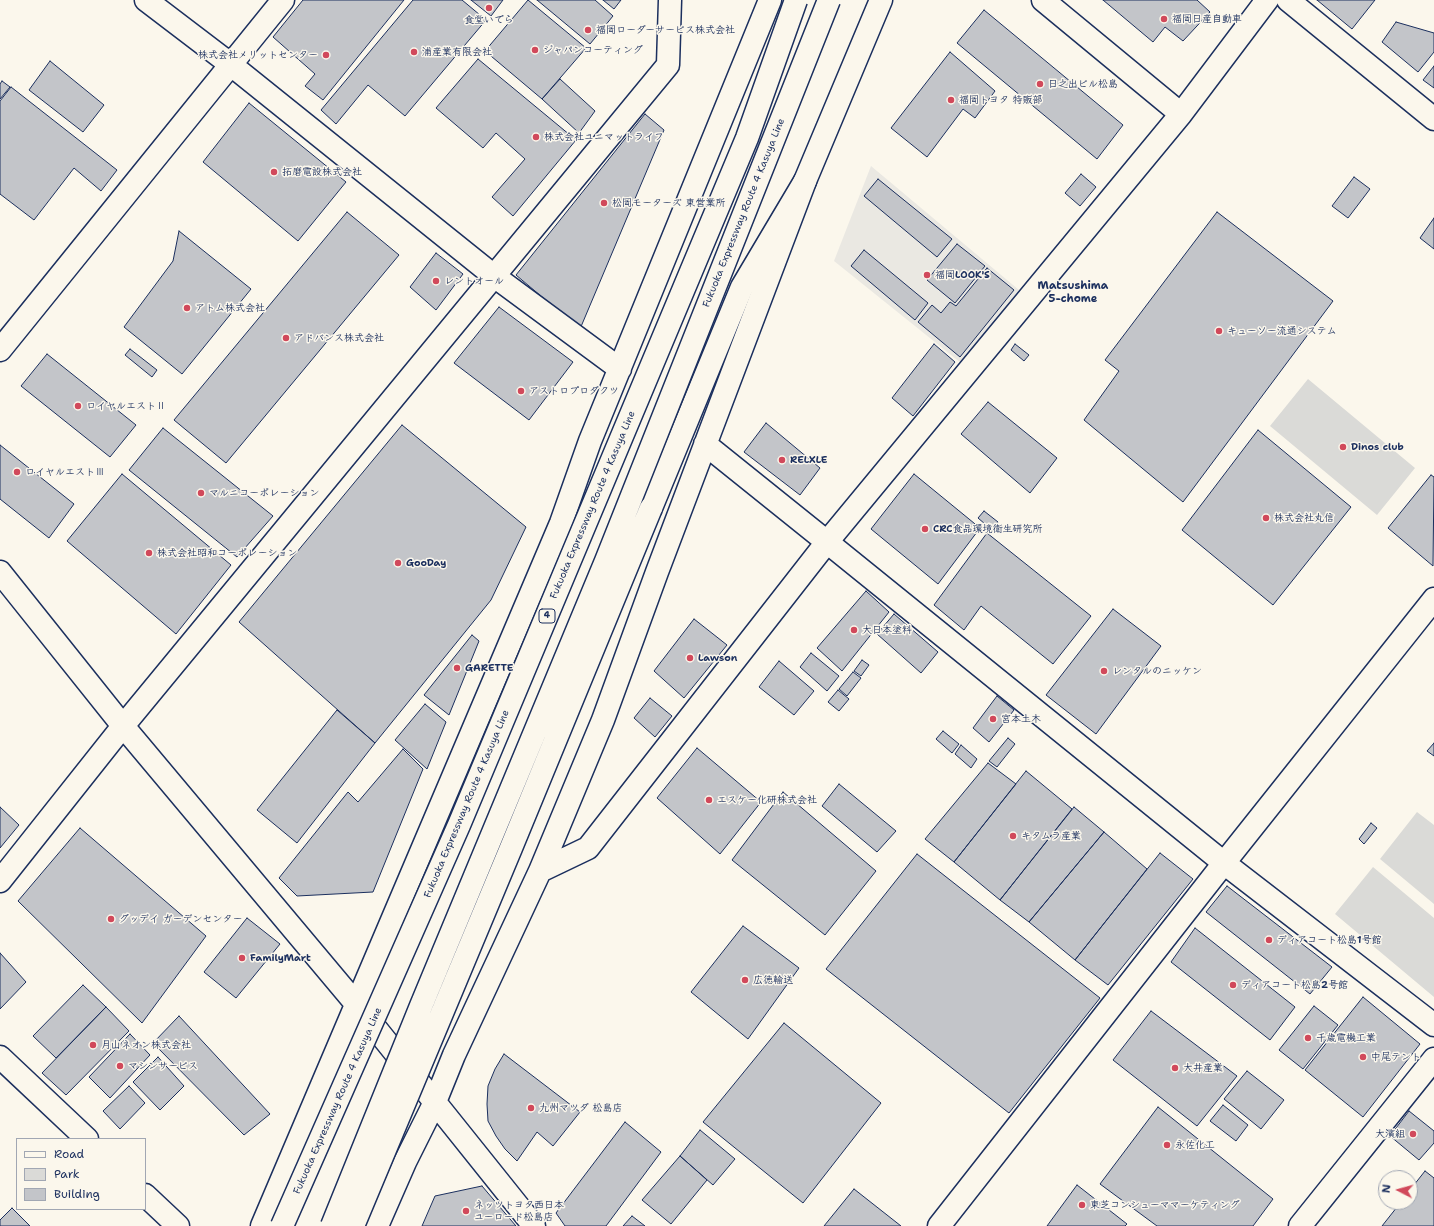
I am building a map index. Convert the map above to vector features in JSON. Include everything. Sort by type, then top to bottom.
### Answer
[{"type":"main road","points":[[146,0],[230,64],[494,276],[620,369]]},
{"type":"main road","points":[[0,350],[283,0]]},
{"type":"main road","points":[[0,882],[123,726],[668,65],[670,0]]},
{"type":"main road","points":[[262,1226],[561,523],[590,441],[770,0]]},
{"type":"main road","name":"Fukuoka Expressway Route 4 Kasuya Line","points":[[282,1226],[468,803],[747,138],[796,0]]},
{"type":"main road","name":"Fukuoka Expressway Route 4 Kasuya Line","points":[[332,1226],[421,1006],[606,561],[829,0]]},
{"type":"main road","points":[[377,1226],[405,1162],[435,1102],[454,1055],[540,871],[603,720],[705,444],[805,181],[881,0]]},
{"type":"main road","points":[[1044,0],[1181,114]]},
{"type":"main road","points":[[540,871],[588,848],[827,542],[1181,114],[1267,0]]},
{"type":"main road","points":[[1288,0],[1434,119]]},
{"type":"main road","points":[[353,1226],[511,848],[742,287],[805,181]]},
{"type":"main road","points":[[705,444],[1224,863],[1434,1025]]},
{"type":"main road","points":[[0,572],[123,726],[357,1005],[534,1226]]},
{"type":"main road","points":[[939,1226],[1224,863],[1434,599]]},
{"type":"main road","points":[[0,1057],[86,1138]]},
{"type":"main road","points":[[1300,1226],[1434,1059]]},
{"type":"main road","points":[[146,1196],[178,1226]]},
{"type":"shaded area","name":"福岡LOOK'S","points":[[871,166],[1019,290],[961,363],[834,261]]},
{"type":"green space","name":"Dinos club","points":[[1308,379],[1415,468],[1377,515],[1270,426]]},
{"type":"green space","points":[[1417,812],[1434,825],[1434,904],[1380,859]]},
{"type":"green space","points":[[1373,867],[1434,918],[1434,997],[1335,914]]},
{"type":"building","name":"株式会社メリットセンター","points":[[303,0],[404,0],[323,100],[305,86],[315,74],[273,37]]},
{"type":"building","name":"浦産業有限会社","points":[[413,0],[462,0],[486,20],[405,116],[368,85],[336,124],[321,110]]},
{"type":"building","name":"食堂いでら","points":[[471,0],[503,0],[491,16]]},
{"type":"building","name":"ジャパンコーティング","points":[[528,0],[586,48],[542,99],[485,51]]},
{"type":"building","name":"福岡ローダーサービス株式会社","points":[[537,0],[595,0],[613,16],[590,44]]},
{"type":"building","points":[[603,0],[621,0],[614,9]]},
{"type":"building","name":"福岡日産自動車","points":[[1103,0],[1197,0],[1210,12],[1183,41],[1165,27],[1153,42]]},
{"type":"building","points":[[1317,0],[1375,0],[1352,29]]},
{"type":"building","name":"日之出ビル松島","points":[[984,10],[1123,125],[1097,159],[957,43]]},
{"type":"building","points":[[1396,22],[1434,33],[1434,52],[1418,72],[1382,42]]},
{"type":"building","name":"福岡トヨタ 特販部","points":[[950,52],[995,91],[975,118],[963,109],[927,157],[891,128]]},
{"type":"building","name":"株式会社ユニマットライフ","points":[[478,59],[576,140],[513,216],[492,197],[525,159],[496,133],[483,148],[436,108]]},
{"type":"building","points":[[50,61],[104,105],[83,132],[29,90]]},
{"type":"building","points":[[1434,66],[1434,88],[1423,80]]},
{"type":"building","points":[[560,79],[595,111],[579,133],[542,99]]},
{"type":"building","points":[[2,81],[10,87],[0,99],[0,84]]},
{"type":"building","points":[[11,87],[117,170],[101,191],[74,168],[34,220],[0,194],[0,101]]},
{"type":"building","name":"拓磨電設株式会社","points":[[249,103],[346,182],[298,241],[203,162]]},
{"type":"building","name":"松岡モーターズ 東営業所","points":[[645,114],[664,130],[580,329],[516,275]]},
{"type":"building","points":[[1081,174],[1096,187],[1080,206],[1065,193]]},
{"type":"building","points":[[1354,177],[1370,189],[1348,218],[1332,206]]},
{"type":"building","points":[[878,179],[952,239],[937,257],[864,196]]},
{"type":"building","name":"アドバンス株式会社","points":[[347,212],[399,255],[226,463],[174,420]]},
{"type":"building","name":"キューソー流通システム","points":[[1217,212],[1333,301],[1183,502],[1084,420],[1119,371],[1105,360]]},
{"type":"building","points":[[1434,218],[1434,249],[1420,238]]},
{"type":"building","name":"アトム株式会社","points":[[179,231],[251,289],[182,374],[124,327],[173,261]]},
{"type":"building","points":[[957,244],[985,266],[955,303],[927,280]]},
{"type":"building","points":[[864,250],[928,303],[915,320],[851,266]]},
{"type":"building","name":"レントオール","points":[[436,253],[463,274],[436,310],[410,287]]},
{"type":"building","points":[[987,268],[1014,290],[960,357],[918,322],[932,305],[941,313],[950,302],[956,306]]},
{"type":"building","name":"アストロプロダクツ","points":[[499,307],[573,362],[529,420],[454,363]]},
{"type":"building","points":[[934,344],[955,362],[913,416],[892,398]]},
{"type":"building","points":[[1015,344],[1029,355],[1024,361],[1011,350]]},
{"type":"building","points":[[130,349],[157,370],[152,377],[125,355]]},
{"type":"building","name":"ロイヤルエストⅡ","points":[[47,354],[136,425],[110,457],[21,386]]},
{"type":"building","points":[[988,402],[1057,458],[1030,493],[961,434]]},
{"type":"building","name":"RELXLE","points":[[766,423],[820,468],[800,495],[744,452]]},
{"type":"building","name":"GooDay","points":[[402,425],[526,527],[491,600],[375,743],[239,622]]},
{"type":"building","name":"マルニコーポレーション","points":[[163,428],[273,516],[237,557],[129,470]]},
{"type":"building","name":"株式会社丸信","points":[[1258,430],[1351,507],[1273,605],[1182,530]]},
{"type":"building","name":"ロイヤルエストⅢ","points":[[0,445],[74,504],[49,538],[0,499]]},
{"type":"building","name":"株式会社昭和コーポレーション","points":[[122,474],[231,565],[176,634],[67,541]]},
{"type":"building","name":"CRC食品環境衛生研究所","points":[[914,474],[980,528],[938,584],[871,529]]},
{"type":"building","points":[[1431,475],[1434,477],[1433,566],[1388,528]]},
{"type":"building","points":[[984,511],[998,522],[992,530],[978,518]]},
{"type":"building","points":[[987,533],[1091,616],[1053,664],[981,606],[964,630],[934,605]]},
{"type":"building","name":"大日本塗料","points":[[866,591],[889,612],[842,671],[817,648]]},
{"type":"building","name":"レンタルのニッケン","points":[[1113,609],[1161,646],[1096,734],[1046,695]]},
{"type":"building","points":[[894,614],[938,652],[921,673],[877,634]]},
{"type":"building","name":"Lawson","points":[[694,619],[727,645],[684,698],[654,671]]},
{"type":"building","name":"GARETTE","points":[[472,635],[479,641],[449,715],[424,695]]},
{"type":"building","points":[[811,653],[839,676],[827,691],[800,667]]},
{"type":"building","points":[[862,660],[869,665],[861,676],[854,671]]},
{"type":"building","points":[[779,661],[814,691],[794,715],[759,687]]},
{"type":"building","points":[[853,672],[861,678],[847,696],[839,689]]},
{"type":"building","points":[[838,690],[849,699],[839,711],[828,702]]},
{"type":"building","name":"宮本土木","points":[[997,696],[1014,710],[989,742],[973,728]]},
{"type":"building","points":[[650,698],[672,716],[655,737],[634,718]]},
{"type":"building","points":[[425,704],[446,722],[427,769],[395,740]]},
{"type":"building","points":[[337,710],[375,743],[297,843],[257,810]]},
{"type":"building","points":[[943,731],[959,744],[952,753],[936,739]]},
{"type":"building","points":[[1008,738],[1015,744],[997,767],[989,761]]},
{"type":"building","points":[[1434,743],[1434,756],[1427,751]]},
{"type":"building","points":[[961,745],[977,759],[971,768],[955,754]]},
{"type":"building","name":"エスケー化研株式会社","points":[[697,748],[761,802],[720,854],[657,798]]},
{"type":"building","points":[[403,749],[423,769],[373,892],[297,896],[279,878],[348,792],[358,802]]},
{"type":"building","points":[[988,763],[1016,784],[954,862],[925,839]]},
{"type":"building","name":"キタムラ産業","points":[[1026,771],[1072,809],[1000,900],[954,862]]},
{"type":"building","points":[[839,784],[896,831],[877,852],[822,806]]},
{"type":"building","points":[[783,792],[876,871],[825,935],[732,860]]},
{"type":"building","points":[[0,807],[19,825],[0,848]]},
{"type":"building","points":[[1074,807],[1104,832],[1029,922],[1000,900]]},
{"type":"building","points":[[1371,823],[1377,828],[1364,844],[1359,839]]},
{"type":"building","name":"グッデイ ガーデンセンター","points":[[80,828],[206,936],[142,1023],[18,901]]},
{"type":"building","points":[[1104,832],[1147,869],[1075,960],[1029,922]]},
{"type":"building","points":[[1160,853],[1193,879],[1108,985],[1075,960]]},
{"type":"building","points":[[917,854],[1100,998],[1009,1113],[826,969]]},
{"type":"building","name":"ディアコート松島1号館","points":[[1227,886],[1332,967],[1310,994],[1206,912]]},
{"type":"building","name":"FamilyMart","points":[[247,918],[280,944],[236,998],[204,972]]},
{"type":"building","name":"広徳輸送","points":[[743,926],[799,968],[748,1039],[691,992]]},
{"type":"building","name":"ディアコート松島2号館","points":[[1195,928],[1295,1007],[1270,1040],[1171,962]]},
{"type":"building","points":[[0,953],[26,982],[0,1009]]},
{"type":"building","points":[[83,985],[106,1007],[56,1058],[33,1036]]},
{"type":"building","name":"中尾テント","points":[[1363,997],[1420,1044],[1363,1117],[1305,1070]]},
{"type":"building","name":"千歳電機工業","points":[[1314,1006],[1338,1025],[1303,1069],[1279,1050]]},
{"type":"building","name":"月山ネオン株式会社","points":[[106,1007],[129,1031],[66,1095],[42,1073]]},
{"type":"building","name":"大井産業","points":[[1151,1011],[1237,1076],[1197,1126],[1113,1060]]},
{"type":"building","points":[[179,1016],[270,1114],[244,1135],[153,1043]]},
{"type":"building","points":[[784,1023],[881,1103],[803,1203],[703,1122]]},
{"type":"building","name":"マシンサービス","points":[[130,1034],[150,1055],[110,1098],[89,1077]]},
{"type":"building","name":"九州マツダ 松島店","points":[[504,1054],[580,1112],[553,1146],[537,1132],[517,1161],[505,1149],[488,1121],[488,1086],[495,1069]]},
{"type":"building","points":[[158,1057],[184,1086],[160,1110],[133,1082]]},
{"type":"building","points":[[1247,1071],[1284,1100],[1261,1129],[1224,1099]]},
{"type":"building","points":[[129,1086],[145,1103],[120,1129],[103,1111]]},
{"type":"building","points":[[1223,1105],[1248,1125],[1236,1141],[1210,1121]]},
{"type":"building","name":"永佐化工","points":[[1158,1107],[1273,1199],[1253,1226],[1157,1226],[1100,1184]]},
{"type":"building","name":"大濱組","points":[[1409,1111],[1434,1131],[1434,1143],[1419,1160],[1390,1136]]},
{"type":"building","name":"九州マツダ 松島店","points":[[625,1122],[661,1152],[606,1226],[565,1226],[556,1213]]},
{"type":"building","points":[[700,1130],[735,1159],[713,1185],[680,1156]]},
{"type":"building","points":[[680,1156],[707,1180],[671,1224],[642,1200]]},
{"type":"building","points":[[1425,1171],[1434,1178],[1434,1226],[1382,1226],[1395,1210],[1418,1210],[1418,1180]]},
{"type":"building","name":"東芝コンシューママーケティング","points":[[1077,1185],[1127,1224],[1125,1226],[1047,1226]]},
{"type":"building","name":"ネッツトヨタ西日本 ユーロード松島店","points":[[482,1186],[516,1226],[422,1226],[435,1196]]},
{"type":"building","points":[[854,1189],[901,1226],[824,1226]]},
{"type":"building","points":[[12,1208],[30,1226],[0,1226],[0,1220]]},
{"type":"building","points":[[632,1216],[645,1226],[623,1226]]},
{"type":"place","name":"食堂いでら","points":[[489,8]]},
{"type":"place","name":"福岡日産自動車","points":[[1164,19]]},
{"type":"place","name":"福岡ローダーサービス株式会社","points":[[588,30]]},
{"type":"place","name":"ジャパンコーティング","points":[[535,50]]},
{"type":"place","name":"浦産業有限会社","points":[[414,52]]},
{"type":"place","name":"株式会社メリットセンター","points":[[326,55]]},
{"type":"place","name":"日之出ビル松島","points":[[1040,84]]},
{"type":"place","name":"福岡トヨタ 特販部","points":[[951,100]]},
{"type":"place","name":"株式会社ユニマットライフ","points":[[536,137]]},
{"type":"place","name":"拓磨電設株式会社","points":[[274,172]]},
{"type":"place","name":"松岡モーターズ 東営業所","points":[[604,203]]},
{"type":"place","name":"福岡LOOK'S","points":[[927,275]]},
{"type":"place","name":"レントオール","points":[[436,281]]},
{"type":"place","name":"アトム株式会社","points":[[187,308]]},
{"type":"place","name":"キューソー流通システム","points":[[1219,331]]},
{"type":"place","name":"アドバンス株式会社","points":[[286,338]]},
{"type":"place","name":"アストロプロダクツ","points":[[521,391]]},
{"type":"place","name":"ロイヤルエストⅡ","points":[[78,406]]},
{"type":"place","name":"Dinos club","points":[[1343,447]]},
{"type":"place","name":"RELXLE","points":[[782,460]]},
{"type":"place","name":"ロイヤルエストⅢ","points":[[17,472]]},
{"type":"place","name":"マルニコーポレーション","points":[[201,493]]},
{"type":"place","name":"株式会社丸信","points":[[1266,518]]},
{"type":"place","name":"CRC食品環境衛生研究所","points":[[925,529]]},
{"type":"place","name":"株式会社昭和コーポレーション","points":[[149,553]]},
{"type":"place","name":"GooDay","points":[[398,563]]},
{"type":"place","name":"大日本塗料","points":[[854,630]]},
{"type":"place","name":"Lawson","points":[[690,658]]},
{"type":"place","name":"GARETTE","points":[[457,668]]},
{"type":"place","name":"レンタルのニッケン","points":[[1104,671]]},
{"type":"place","name":"宮本土木","points":[[993,719]]},
{"type":"place","name":"エスケー化研株式会社","points":[[709,800]]},
{"type":"place","name":"キタムラ産業","points":[[1013,836]]},
{"type":"place","name":"グッデイ ガーデンセンター","points":[[111,919]]},
{"type":"place","name":"ディアコート松島1号館","points":[[1269,940]]},
{"type":"place","name":"FamilyMart","points":[[242,958]]},
{"type":"place","name":"広徳輸送","points":[[745,980]]},
{"type":"place","name":"ディアコート松島2号館","points":[[1233,985]]},
{"type":"place","name":"千歳電機工業","points":[[1308,1038]]},
{"type":"place","name":"月山ネオン株式会社","points":[[93,1045]]},
{"type":"place","name":"中尾テント","points":[[1363,1057]]},
{"type":"place","name":"マシンサービス","points":[[120,1066]]},
{"type":"place","name":"大井産業","points":[[1175,1068]]},
{"type":"place","name":"九州マツダ 松島店","points":[[531,1108]]},
{"type":"place","name":"大濱組","points":[[1413,1134]]},
{"type":"place","name":"永佐化工","points":[[1167,1145]]},
{"type":"place","name":"東芝コンシューママーケティング","points":[[1082,1205]]},
{"type":"place","name":"ネッツトヨタ西日本 ユーロード松島店","points":[[466,1211]]},
{"type":"district","name":"Matsushima 5-chome","points":[[1073,292]]}]
